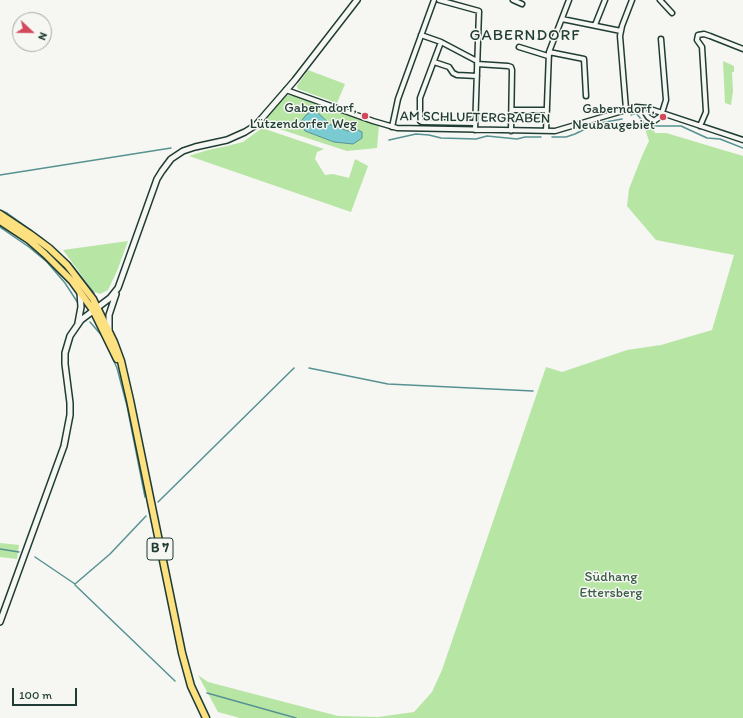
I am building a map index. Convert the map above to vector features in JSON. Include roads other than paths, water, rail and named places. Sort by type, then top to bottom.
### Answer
[{"type":"main road","name":"B 7","points":[[0,214],[30,234],[62,261],[86,288],[125,377]]},
{"type":"main road","name":"B 7","points":[[0,221],[29,240],[61,270],[95,309],[109,330],[119,354],[182,653],[191,686],[206,718]]},
{"type":"street","points":[[109,330],[108,315],[158,179],[166,164],[183,151],[227,140],[256,125],[358,0]]},
{"type":"street","points":[[392,127],[398,99],[434,0]]},
{"type":"street","points":[[438,0],[479,11],[475,130]]},
{"type":"street","points":[[513,0],[522,4]]},
{"type":"street","points":[[546,131],[549,54],[569,0]]},
{"type":"street","points":[[595,25],[605,0]]},
{"type":"street","points":[[626,109],[621,52],[621,31],[632,0]]},
{"type":"street","points":[[660,0],[672,13]]},
{"type":"street","points":[[562,19],[621,31]]},
{"type":"street","points":[[421,35],[440,42],[477,63],[511,67],[511,131]]},
{"type":"street","points":[[700,126],[706,112],[702,47],[697,40],[698,35],[710,36],[743,49]]},
{"type":"street","points":[[661,40],[666,100],[662,114]]},
{"type":"street","points":[[440,42],[420,98],[420,121],[476,123]]},
{"type":"street","points":[[519,47],[549,54],[584,59],[586,96]]},
{"type":"street","points":[[434,62],[449,66],[452,73],[457,75],[477,76]]},
{"type":"street","name":"AM SCHLUFTERGRABEN","points":[[286,90],[392,127],[546,131],[562,129],[636,107],[743,140]]},
{"type":"street","name":"AM SCHLUFTERGRABEN","points":[[642,108],[648,118],[654,121],[662,114]]},
{"type":"street","points":[[512,110],[547,110]]},
{"type":"street","points":[[78,324],[81,307],[79,291]]},
{"type":"street","points":[[0,622],[64,446],[68,427],[70,403],[65,364],[70,336],[78,324],[116,292]]},
{"type":"water","points":[[312,111],[318,113],[331,125],[348,131],[358,130],[362,132],[362,138],[353,144],[334,142],[305,131],[302,126],[302,120]]},
{"type":"waterway","points":[[631,115],[636,113],[645,124],[651,126],[681,126],[707,138],[720,139],[743,148]]},
{"type":"waterway","points":[[552,137],[566,137],[595,124],[622,119]]},
{"type":"waterway","points":[[389,140],[416,134],[441,138],[476,139],[487,136],[517,139],[525,137],[541,137]]},
{"type":"waterway","points":[[0,175],[171,148]]},
{"type":"waterway","points":[[0,210],[7,213],[42,238],[70,263],[94,293]]},
{"type":"waterway","points":[[0,227],[29,247],[47,262],[65,283],[78,303]]},
{"type":"waterway","points":[[90,322],[103,337],[117,368],[127,406],[145,497]]},
{"type":"waterway","points":[[158,502],[294,368]]},
{"type":"waterway","points":[[309,368],[388,384],[533,391]]},
{"type":"waterway","points":[[35,557],[75,584],[110,554],[146,516]]},
{"type":"waterway","points":[[0,549],[19,552]]},
{"type":"waterway","points":[[75,585],[175,681]]},
{"type":"waterway","points":[[207,693],[296,718]]},
{"type":"place","name":"Gaberndorf, Lützendorfer Weg","points":[[365,116]]},
{"type":"place","name":"Gaberndorf, Neubaugebiet","points":[[663,117]]},
{"type":"district","name":"GABERNDORF","points":[[525,36]]},
{"type":"park label","name":"Südhang Ettersberg","points":[[611,586]]}]
